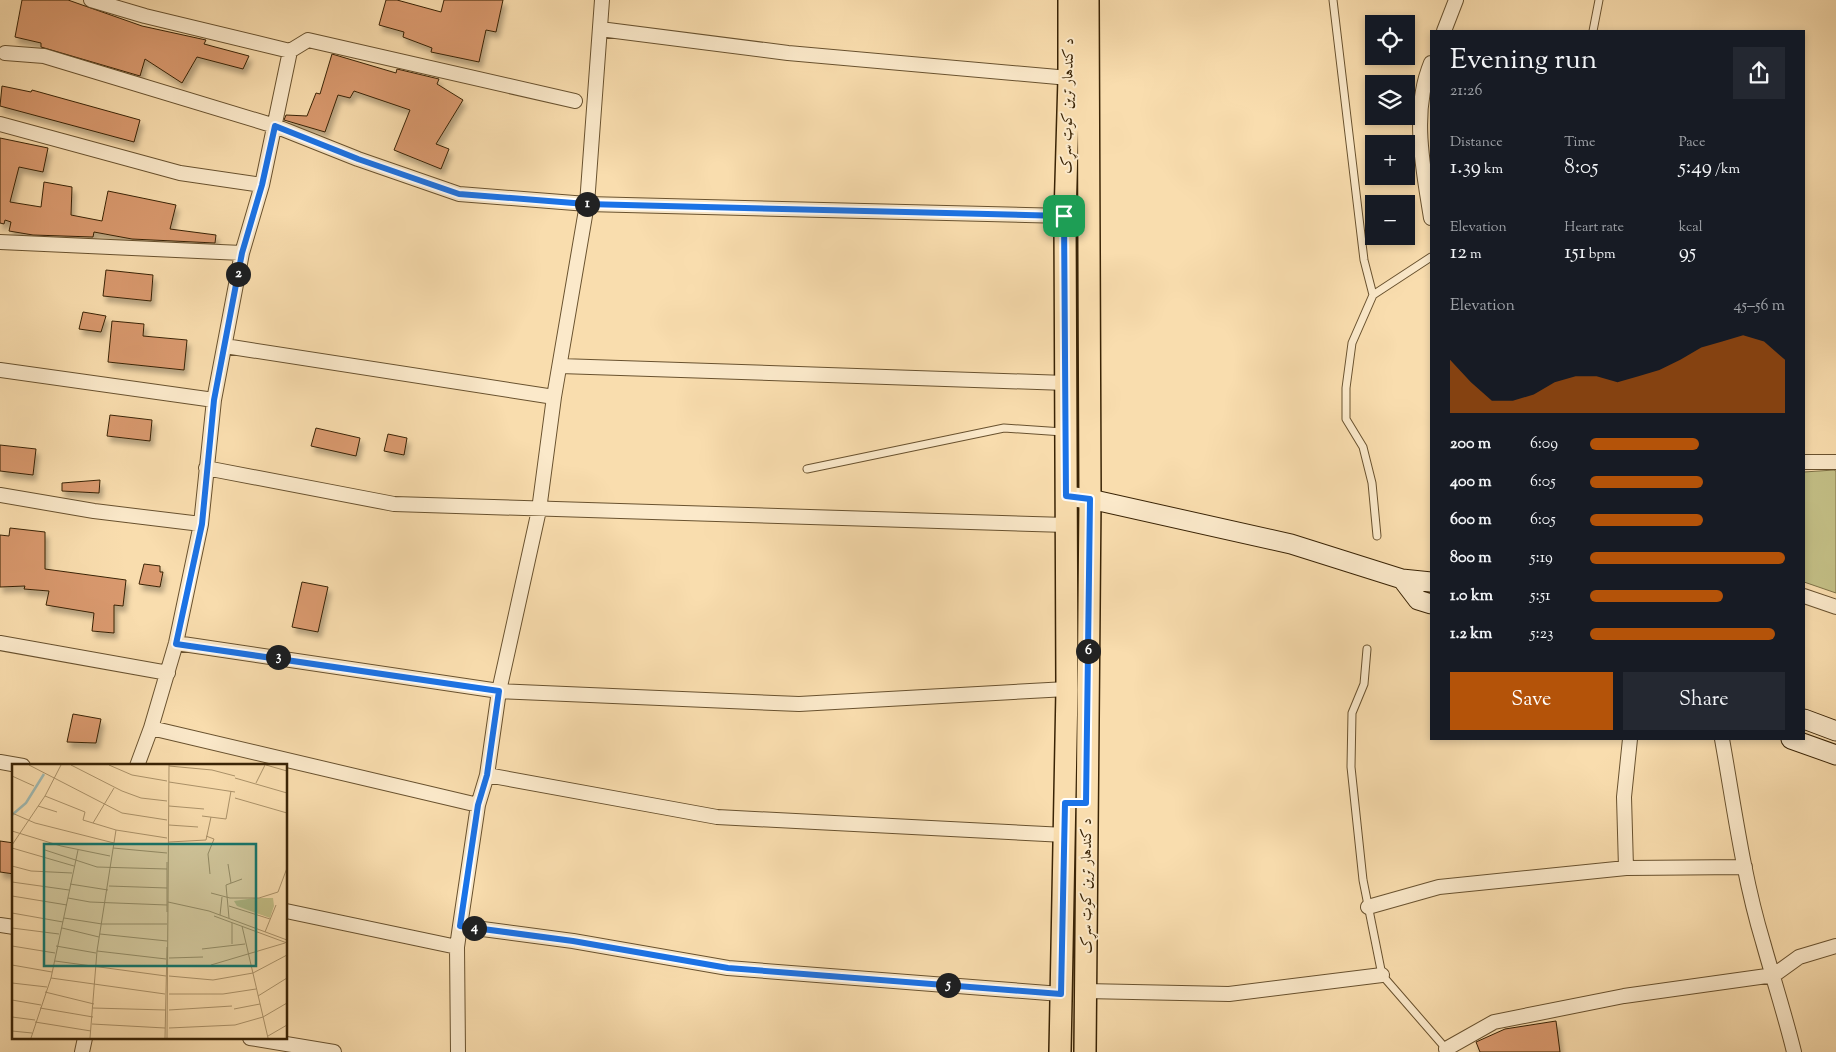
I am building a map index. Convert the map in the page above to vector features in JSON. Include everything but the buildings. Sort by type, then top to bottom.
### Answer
[{"type":"main road","name":"د کندهار ترين کوټ سړک","points":[[1069,0],[1069,78],[1064,216],[1067,689],[1085,991],[1085,1052]]},
{"type":"main road","name":"د کندهار ترين کوټ سړک","points":[[1060,1052],[1065,835],[1075,803],[1090,499],[1088,0]]},
{"type":"main road","points":[[1066,496],[1090,499],[1291,544],[1402,579],[1430,582]]},
{"type":"main road","points":[[1402,579],[1418,600],[1430,604]]},
{"type":"main road","points":[[1805,719],[1836,731]]},
{"type":"main road","points":[[1794,740],[1836,756]]},
{"type":"street","points":[[91,0],[145,16],[290,51],[308,40],[576,101]]},
{"type":"street","points":[[458,1052],[457,946],[478,805],[487,775],[499,691],[539,510],[554,396],[586,204],[602,0]]},
{"type":"street","points":[[1444,30],[1456,0]]},
{"type":"street","points":[[600,29],[788,53],[1069,78]]},
{"type":"street","points":[[138,764],[151,728],[176,644],[202,524],[214,400],[242,253],[262,185],[290,51]]},
{"type":"street","points":[[5,53],[44,56],[275,126],[358,159],[459,194],[586,204],[1064,216]]},
{"type":"street","points":[[1430,65],[1424,81],[1419,146],[1430,212]]},
{"type":"street","points":[[0,124],[180,173],[262,185]]},
{"type":"street","points":[[0,242],[242,253]]},
{"type":"street","points":[[225,346],[554,396]]},
{"type":"street","points":[[560,366],[1066,383]]},
{"type":"street","points":[[0,370],[214,400]]},
{"type":"street","points":[[1805,462],[1836,462]]},
{"type":"street","points":[[206,468],[394,504],[1066,525]]},
{"type":"street","points":[[0,495],[94,511],[202,524]]},
{"type":"street","points":[[1805,596],[1836,606]]},
{"type":"street","points":[[0,643],[168,673]]},
{"type":"street","points":[[176,644],[499,691],[799,704],[1067,689]]},
{"type":"street","points":[[151,728],[478,805]]},
{"type":"street","points":[[1626,868],[1624,797],[1630,740]]},
{"type":"street","points":[[1722,740],[1745,867],[1762,942],[1774,975],[1794,1052]]},
{"type":"street","points":[[487,775],[717,817],[1065,835]]},
{"type":"street","points":[[1368,907],[1439,887],[1626,868],[1745,867]]},
{"type":"street","points":[[288,911],[457,946]]},
{"type":"street","points":[[460,926],[573,941],[728,968],[1061,994]]},
{"type":"street","points":[[1447,1051],[1494,1022],[1624,996],[1774,975],[1798,957],[1836,946]]},
{"type":"street","points":[[1085,991],[1229,994],[1382,975]]},
{"type":"street","points":[[262,1040],[334,1052]]},
{"type":"lane","points":[[1333,0],[1364,260],[1373,295]]},
{"type":"lane","points":[[1593,30],[1599,0]]},
{"type":"lane","points":[[1377,536],[1372,483],[1363,446],[1346,419],[1346,388],[1352,343],[1373,295],[1430,258]]},
{"type":"lane","points":[[807,469],[1004,428],[1066,432]]},
{"type":"lane","points":[[1366,649],[1364,684],[1352,713],[1351,767],[1363,880],[1368,907],[1382,975],[1447,1051]]},
{"type":"shaded area","points":[[1836,471],[1836,593],[1805,582],[1805,472]]},
{"type":"route","points":[[275,126],[358,159],[459,194],[586,204],[841,212],[1064,216],[1066,496],[1090,499],[1086,803],[1065,803],[1061,994],[728,968],[573,941],[460,926],[478,805],[487,775],[499,691],[284,658],[176,644],[202,524],[214,400],[242,253],[262,185],[275,126]]}]
